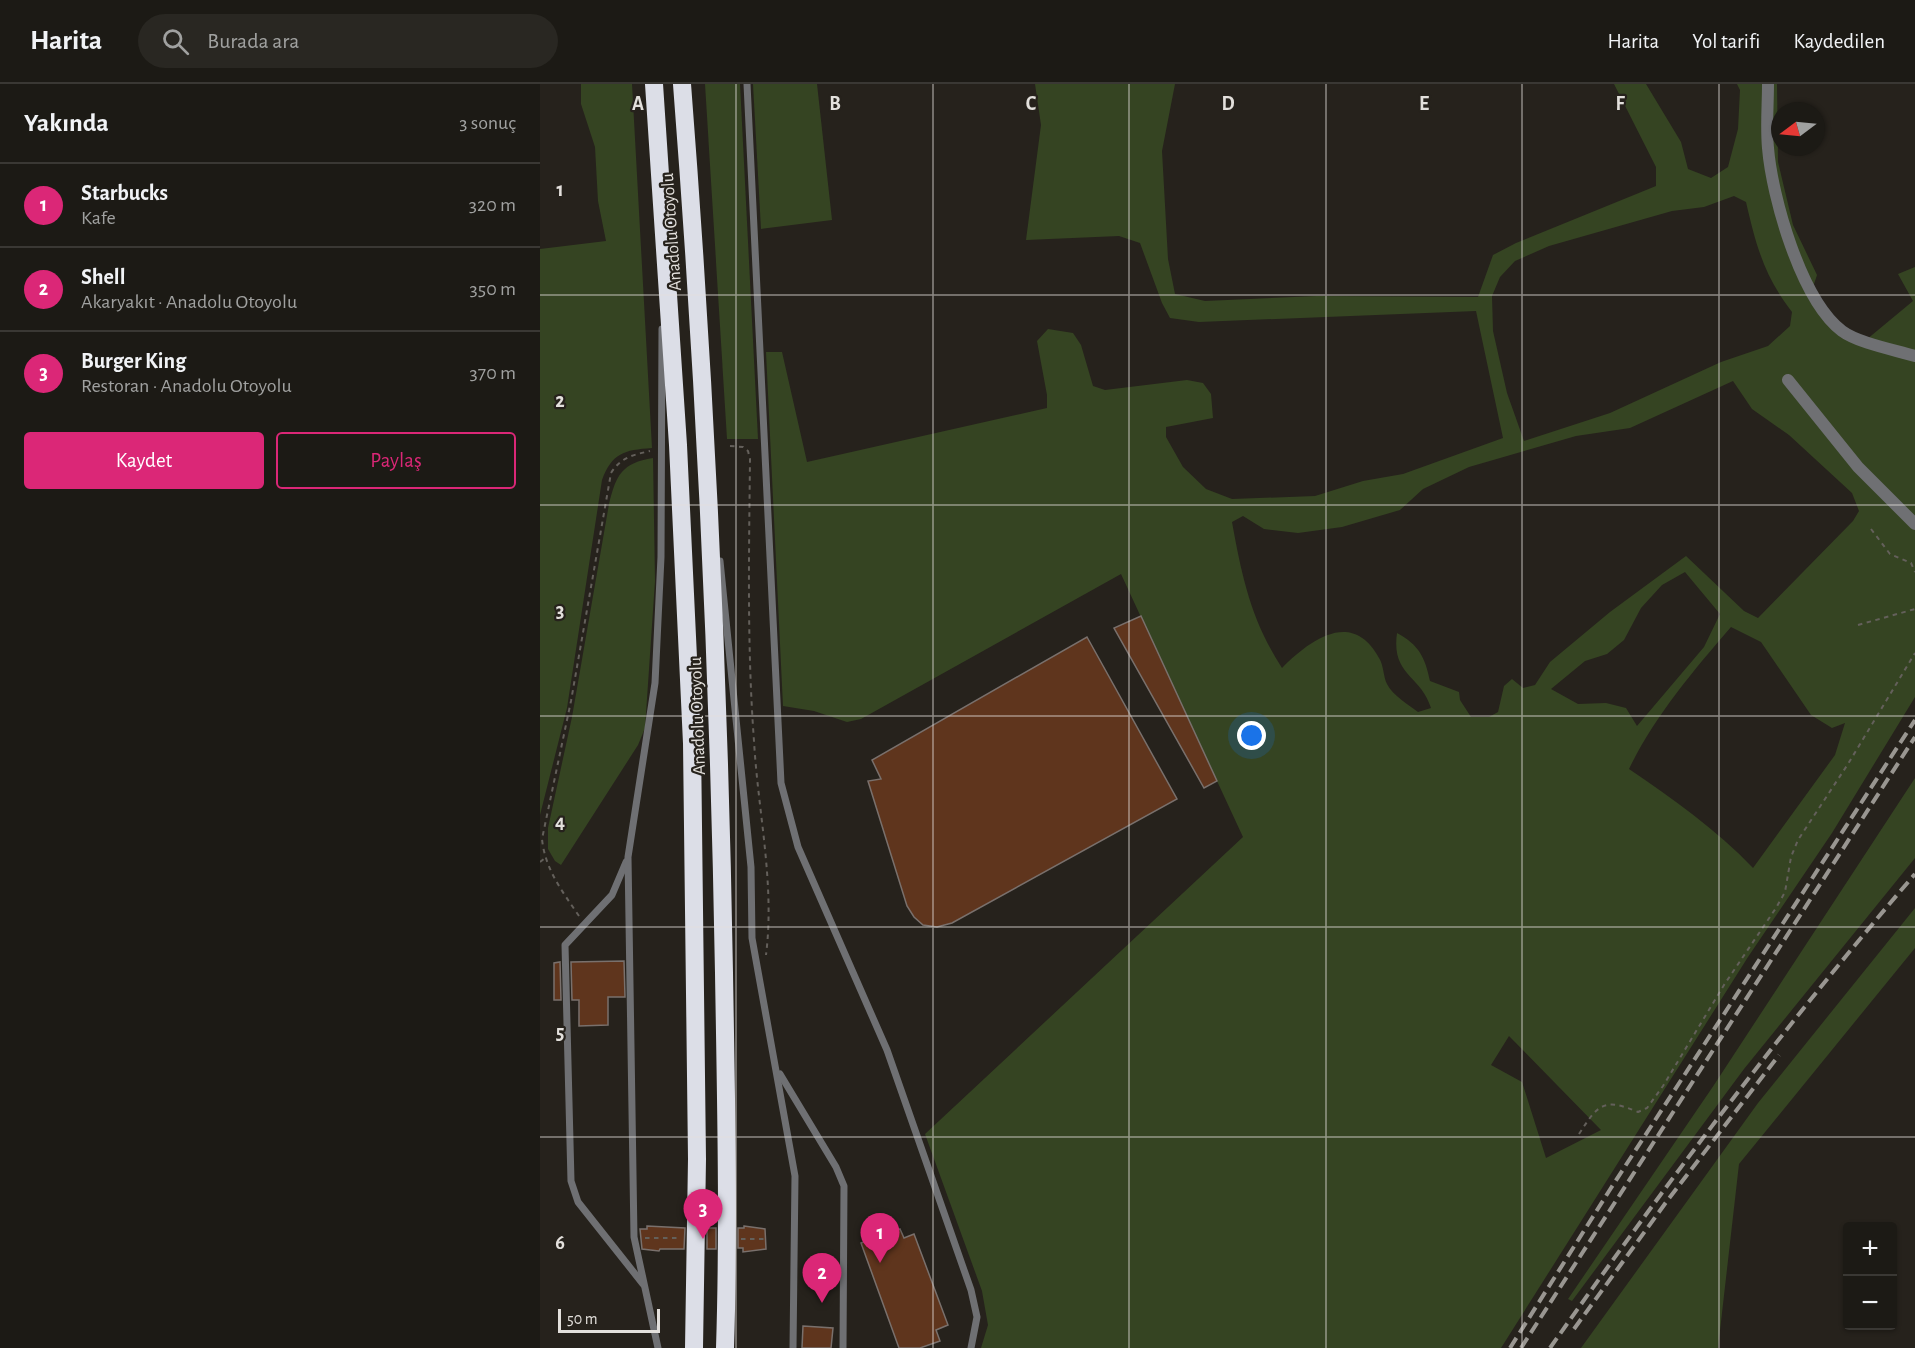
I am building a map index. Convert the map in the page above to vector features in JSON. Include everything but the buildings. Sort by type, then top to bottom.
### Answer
[{"type":"highway","name":"Anadolu Otoyolu","points":[[654,84],[692,743],[697,1159],[694,1348]]},
{"type":"highway","name":"Anadolu Otoyolu","points":[[682,84],[704,394],[722,790],[727,1155],[725,1348]]},
{"type":"street","points":[[1768,84],[1768,147],[1774,187],[1785,230],[1803,273],[1825,314],[1843,332],[1915,356]]},
{"type":"street","points":[[1788,380],[1858,467],[1915,524]]},
{"type":"lane","points":[[747,84],[781,783],[798,847],[887,1050],[971,1290],[977,1317],[971,1348]]},
{"type":"lane","points":[[658,1348],[634,1237],[628,857],[651,720],[658,641],[662,434],[661,180]]},
{"type":"lane","points":[[704,394],[751,867],[752,938],[795,1176],[793,1348]]},
{"type":"lane","points":[[628,857],[612,895],[569,937],[564,954],[571,1181],[578,1202],[646,1288]]},
{"type":"lane","points":[[777,1069],[836,1167],[844,1186],[843,1348]]},
{"type":"path","points":[[730,446],[743,447],[748,451],[750,459],[750,662],[757,792],[769,891],[765,958]]},
{"type":"path","points":[[584,924],[550,873],[542,839],[571,701],[611,473],[617,463],[628,457],[650,451]]},
{"type":"path","points":[[1871,530],[1890,554],[1911,563],[1915,572]]},
{"type":"path","points":[[1858,625],[1915,609]]},
{"type":"path","points":[[1579,1134],[1599,1107],[1609,1103],[1638,1112],[1647,1108],[1663,1086],[1724,985],[1776,908],[1785,892],[1791,857],[1797,840],[1848,764],[1915,653]]},
{"type":"path","points":[[540,862],[545,858]]},
{"type":"green space","points":[[581,84],[632,84],[652,448],[634,450],[620,455],[610,464],[602,480],[567,708],[540,815],[540,249],[606,241],[598,201],[595,147],[581,104]]},
{"type":"green space","points":[[705,84],[740,84],[758,439],[727,439]]},
{"type":"green space","points":[[753,84],[817,84],[832,220],[761,229]]},
{"type":"green space","points":[[1035,84],[1175,84],[1162,151],[1168,259],[1175,294],[1205,301],[1317,296],[1478,297],[1493,255],[1516,243],[1656,186],[1656,167],[1614,84],[1646,84],[1681,142],[1688,169],[1711,178],[1728,167],[1738,129],[1740,90],[1737,84],[1777,84],[1777,102],[1771,102],[1771,156],[1778,156],[1793,225],[1817,275],[1812,290],[1825,314],[1866,340],[1913,301],[1898,274],[1915,267],[1915,697],[1832,833],[1748,957],[1501,1348],[981,1348],[988,1325],[982,1291],[925,1134],[1243,837],[1121,574],[861,719],[847,722],[814,711],[783,706],[766,352],[782,352],[807,462],[1047,408],[1047,395],[1037,341],[1048,329],[1073,333],[1081,345],[1093,386],[1105,390],[1187,380],[1203,383],[1211,394],[1213,418],[1166,427],[1166,437],[1183,467],[1206,489],[1232,499],[1315,496],[1363,481],[1403,474],[1503,438],[1476,311],[1199,322],[1170,318],[1162,303],[1140,243],[1119,236],[1026,240],[1041,125]],"holes":[[[1734,196],[1746,202],[1762,260],[1774,286],[1792,312],[1790,326],[1768,346],[1721,362],[1610,413],[1524,441],[1507,393],[1493,331],[1492,296],[1500,277],[1515,261],[1549,246],[1672,211],[1704,207]],[[1733,381],[1752,409],[1789,435],[1852,493],[1859,511],[1853,521],[1758,618],[1744,611],[1686,556],[1610,612],[1550,662],[1535,685],[1523,688],[1512,679],[1504,686],[1498,712],[1489,717],[1471,717],[1460,700],[1459,692],[1430,681],[1420,652],[1411,642],[1397,633],[1396,647],[1402,667],[1421,688],[1431,708],[1418,712],[1401,700],[1389,688],[1379,658],[1368,643],[1356,635],[1344,632],[1330,634],[1305,648],[1282,668],[1271,650],[1249,598],[1232,522],[1243,516],[1264,529],[1298,533],[1342,527],[1400,510],[1423,489],[1469,467],[1576,436],[1630,428]],[[1685,572],[1720,614],[1704,647],[1637,726],[1626,708],[1606,703],[1578,704],[1551,689],[1585,661],[1607,654],[1624,640],[1641,608],[1662,585]],[[1731,627],[1761,642],[1811,715],[1832,728],[1845,723],[1835,755],[1753,868],[1710,828],[1629,769],[1662,713]],[[1509,1036],[1601,1130],[1546,1158],[1522,1082],[1491,1065]]]},
{"type":"green space","points":[[653,458],[655,581],[645,728],[638,745],[561,865],[555,861],[548,849],[548,828],[572,717],[609,504],[614,485],[622,472],[634,463]]},
{"type":"green space","points":[[1915,778],[1915,858],[1744,1069],[1572,1301],[1568,1299],[1714,1085]]},
{"type":"green space","points":[[1915,908],[1915,948],[1739,1164],[1718,1348],[1581,1348],[1758,1103]]},
{"type":"railway","points":[[1510,1348],[1611,1188],[1915,720]]},
{"type":"railway","points":[[1521,1348],[1915,737]]},
{"type":"railway","points":[[1550,1348],[1637,1226],[1727,1106],[1819,989],[1915,874]]},
{"type":"railway","points":[[1574,1329],[1667,1201],[1779,1055]]},
{"type":"place","name":"Burger King","points":[[703,1239]]},
{"type":"place","name":"Starbucks","points":[[880,1263]]},
{"type":"place","name":"Shell","points":[[822,1303]]}]
